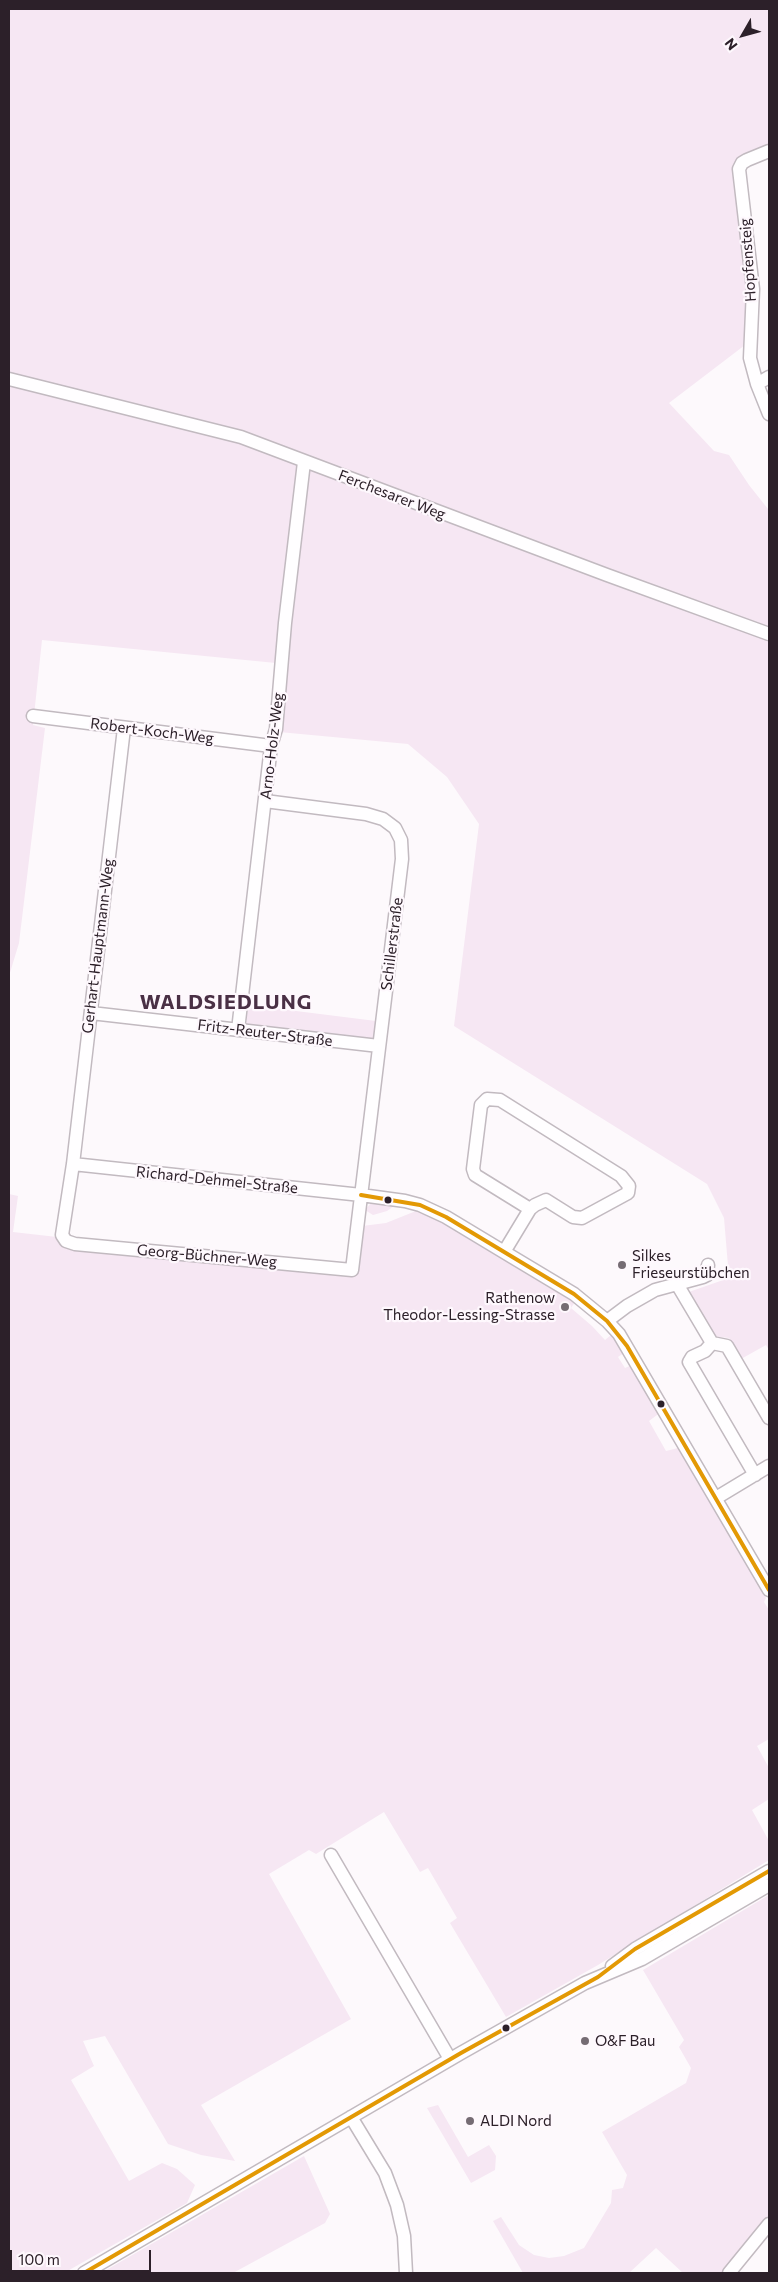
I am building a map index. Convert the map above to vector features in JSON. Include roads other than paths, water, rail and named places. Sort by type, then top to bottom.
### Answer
[{"type":"street","name":"Hopfensteig","points":[[769,151],[742,163],[739,169],[753,289],[749,348],[757,384],[769,414]]},
{"type":"street","points":[[757,384],[769,377]]},
{"type":"street","name":"Ferchesarer Weg","points":[[9,379],[224,432],[769,634]]},
{"type":"street","name":"Arno-Holz-Weg","points":[[238,1030],[271,746],[276,728],[285,623],[304,462]]},
{"type":"street","name":"Robert-Koch-Weg","points":[[33,716],[271,746]]},
{"type":"street","name":"Gerhart-Hauptmann-Weg","points":[[73,1164],[124,728]]},
{"type":"street","name":"Schillerstraße","points":[[265,801],[366,814],[383,819],[395,828],[402,840],[402,859],[361,1195]]},
{"type":"street","name":"Fritz-Reuter-Straße","points":[[90,1013],[380,1046]]},
{"type":"street","points":[[504,1252],[530,1209],[546,1200],[573,1217],[582,1218],[628,1192],[629,1186],[621,1176],[500,1100],[487,1099],[481,1105],[474,1169],[475,1175],[530,1209]]},
{"type":"street","name":"Georg-Büchner-Weg","points":[[73,1164],[62,1235],[66,1241],[75,1244],[352,1270],[361,1195]]},
{"type":"street","name":"Richard-Dehmel-Straße","points":[[73,1164],[361,1195],[420,1205],[446,1217],[574,1294],[607,1321],[627,1346],[769,1590]]},
{"type":"street","points":[[607,1321],[627,1306],[655,1290],[703,1278],[707,1275],[708,1265]]},
{"type":"street","points":[[676,1284],[712,1343],[727,1346],[769,1418]]},
{"type":"street","points":[[712,1343],[706,1351],[692,1358],[689,1362],[755,1475]]},
{"type":"street","points":[[716,1498],[769,1466]]},
{"type":"street","points":[[331,1855],[450,2059]]},
{"type":"street","points":[[598,1977],[635,1949],[769,1871]]},
{"type":"street","points":[[84,2273],[450,2059],[598,1977],[642,1960],[769,1885]]},
{"type":"street","points":[[351,2117],[385,2173],[397,2205],[404,2236],[406,2273]]},
{"type":"street","points":[[729,2273],[769,2224]]},
{"type":"place","name":"Silkes Frieseurstübchen","points":[[622,1265]]},
{"type":"place","name":"Rathenow Theodor-Lessing-Strasse","points":[[565,1307]]},
{"type":"place","name":"O&F Bau","points":[[585,2041]]},
{"type":"place","name":"ALDI Nord","points":[[470,2121]]},
{"type":"district","name":"WALDSIEDLUNG","points":[[226,1002]]}]
